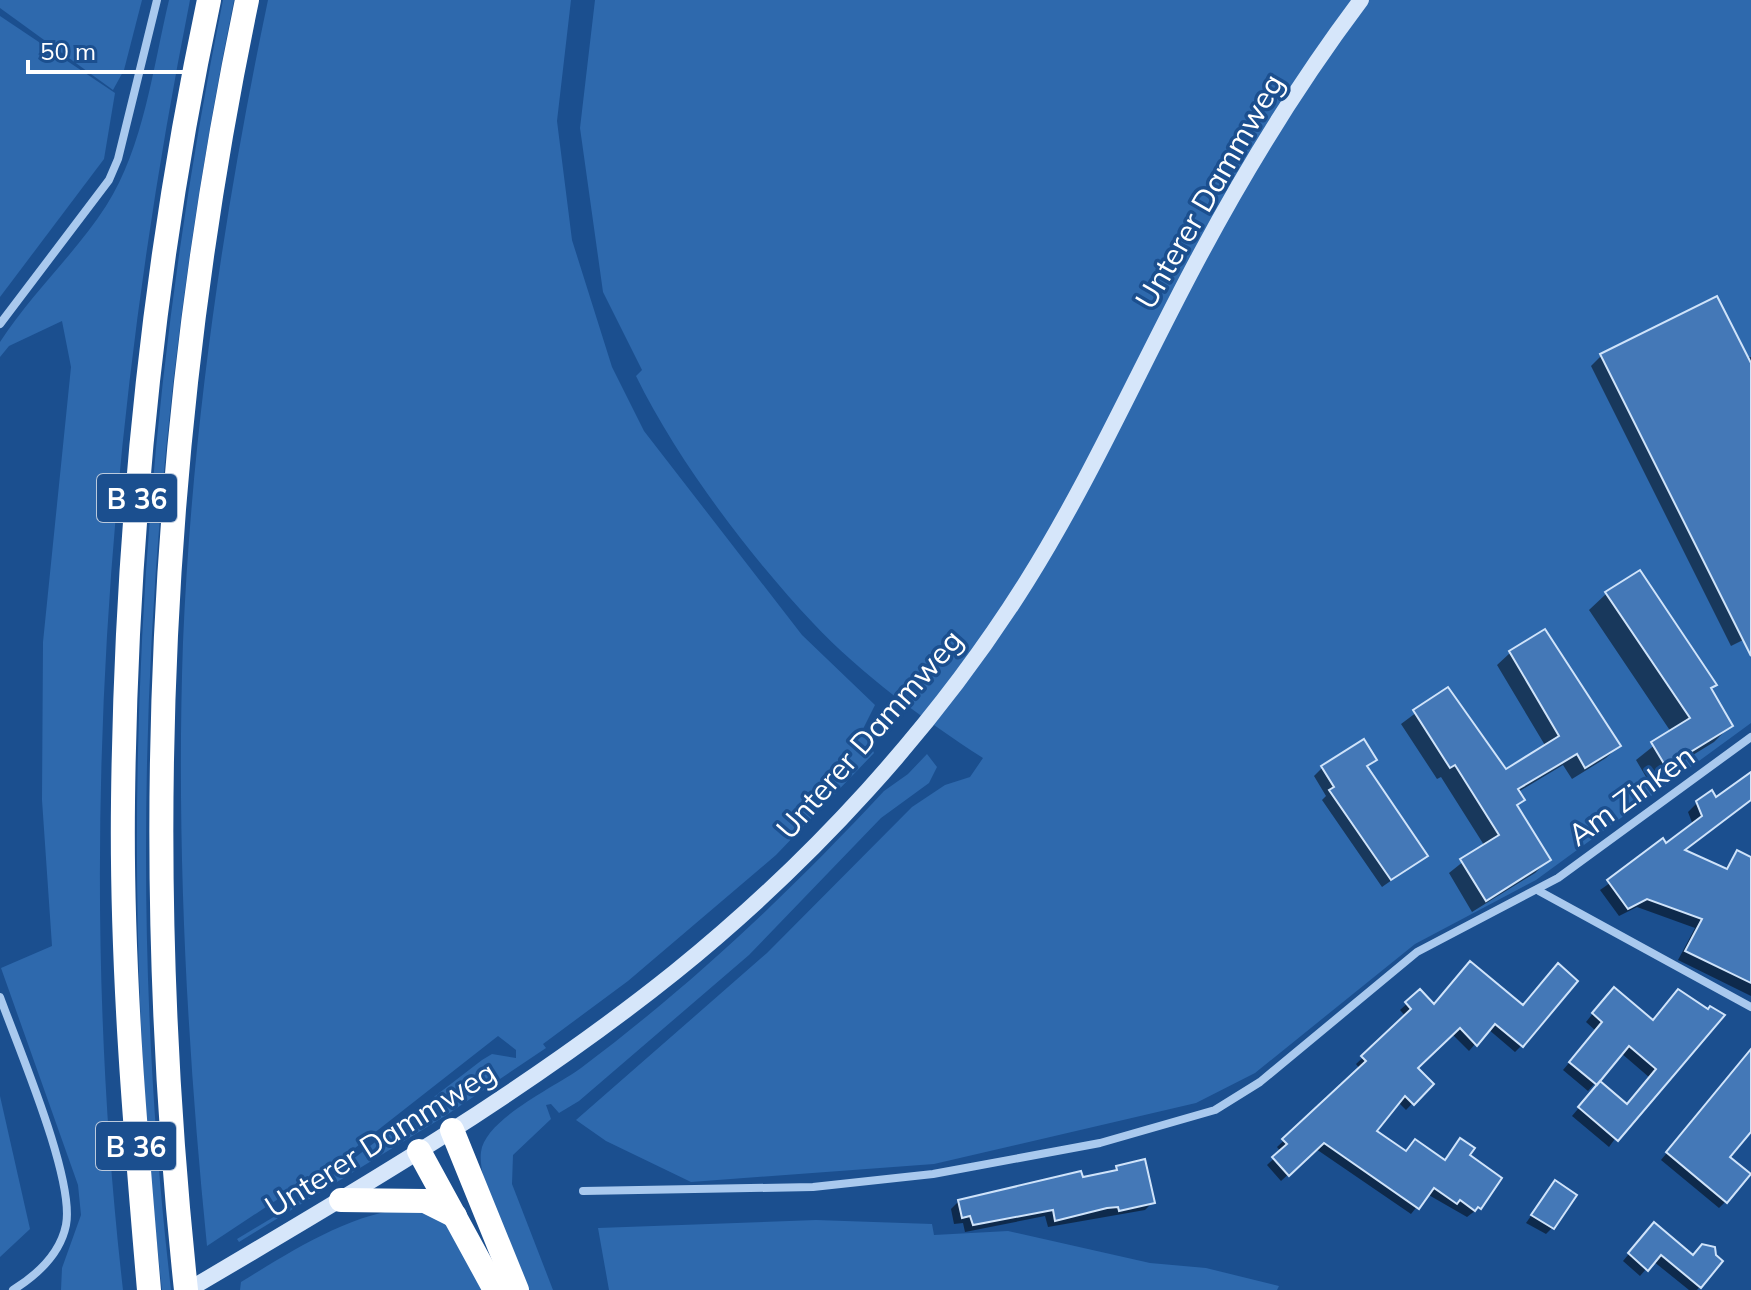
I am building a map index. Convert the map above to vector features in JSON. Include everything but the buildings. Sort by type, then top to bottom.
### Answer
[{"type":"highway","name":"B 36","points":[[149,1290],[127,988],[123,804],[128,632],[141,452],[159,299],[209,0]]},
{"type":"highway","name":"B 36","points":[[187,1290],[169,1118],[161,936],[163,651],[178,450],[199,277],[247,0]]},
{"type":"highway","points":[[452,1130],[517,1290]]},
{"type":"highway","points":[[419,1151],[495,1290]]},
{"type":"highway","points":[[341,1200],[425,1201],[455,1216]]},
{"type":"main road","name":"Unterer Dammweg","points":[[187,1290],[341,1200],[452,1130],[607,1022],[688,961],[770,888],[862,794],[950,691],[1007,612],[1056,532],[1242,178],[1281,113],[1361,0]]},
{"type":"street","points":[[0,324],[109,180],[118,159],[157,0]]},
{"type":"street","name":"Am Zinken","points":[[583,1191],[813,1187],[919,1176],[993,1166],[1175,1124],[1215,1110],[1260,1082],[1417,952],[1468,923],[1539,891],[1751,737]]},
{"type":"street","points":[[1539,891],[1751,1007]]},
{"type":"street","points":[[0,997],[61,1170],[68,1209],[66,1228],[50,1260],[36,1275],[13,1290]]},
{"type":"shaded area","points":[[0,0],[142,0],[124,70],[113,90],[0,8]]},
{"type":"shaded area","points":[[169,0],[190,0],[161,159],[137,320],[119,481],[107,642],[101,804],[101,967],[108,1128],[123,1290],[61,1290],[62,1268],[81,1215],[78,1185],[1,968],[52,946],[42,800],[43,642],[71,367],[62,321],[9,346],[0,357],[0,342],[94,224],[119,183],[146,106]]},
{"type":"shaded area","points":[[223,0],[234,0],[205,159],[181,320],[163,481],[152,642],[146,804],[148,967],[156,1128],[171,1290],[162,1290],[147,1128],[139,966],[137,804],[142,642],[153,481],[170,320],[194,159]]},
{"type":"shaded area","points":[[268,0],[571,0],[557,121],[572,240],[612,367],[644,431],[802,635],[875,705],[863,729],[874,753],[776,855],[628,981],[543,1044],[546,1048],[445,1116],[239,1242],[237,1239],[292,1206],[482,1060],[492,1054],[516,1058],[516,1050],[498,1036],[355,1148],[207,1246],[185,945],[181,793],[183,642],[194,481],[212,320],[237,159]]},
{"type":"shaded area","points":[[595,0],[1751,0],[1751,723],[1536,880],[1415,944],[1255,1073],[1196,1103],[934,1164],[691,1182],[606,1141],[576,1120],[767,953],[912,807],[945,785],[970,777],[983,758],[873,678],[813,623],[716,506],[672,440],[636,376],[642,370],[603,292],[580,128]]},
{"type":"shaded area","points":[[0,16],[115,93],[104,159],[0,297]]},
{"type":"shaded area","points":[[927,754],[937,767],[929,783],[881,818],[749,955],[579,1101],[559,1113],[551,1104],[546,1105],[551,1119],[513,1155],[512,1184],[553,1290],[523,1290],[484,1182],[481,1152],[485,1140],[508,1116],[581,1068],[701,970],[812,866],[884,791],[908,774]]},
{"type":"shaded area","points":[[0,1096],[30,1229],[0,1257]]},
{"type":"shaded area","points":[[412,1208],[445,1222],[488,1290],[240,1290],[241,1282],[323,1235],[367,1217]]},
{"type":"shaded area","points":[[816,1220],[932,1224],[934,1235],[1008,1231],[1150,1263],[1206,1268],[1279,1286],[1277,1290],[609,1290],[598,1228]]}]
